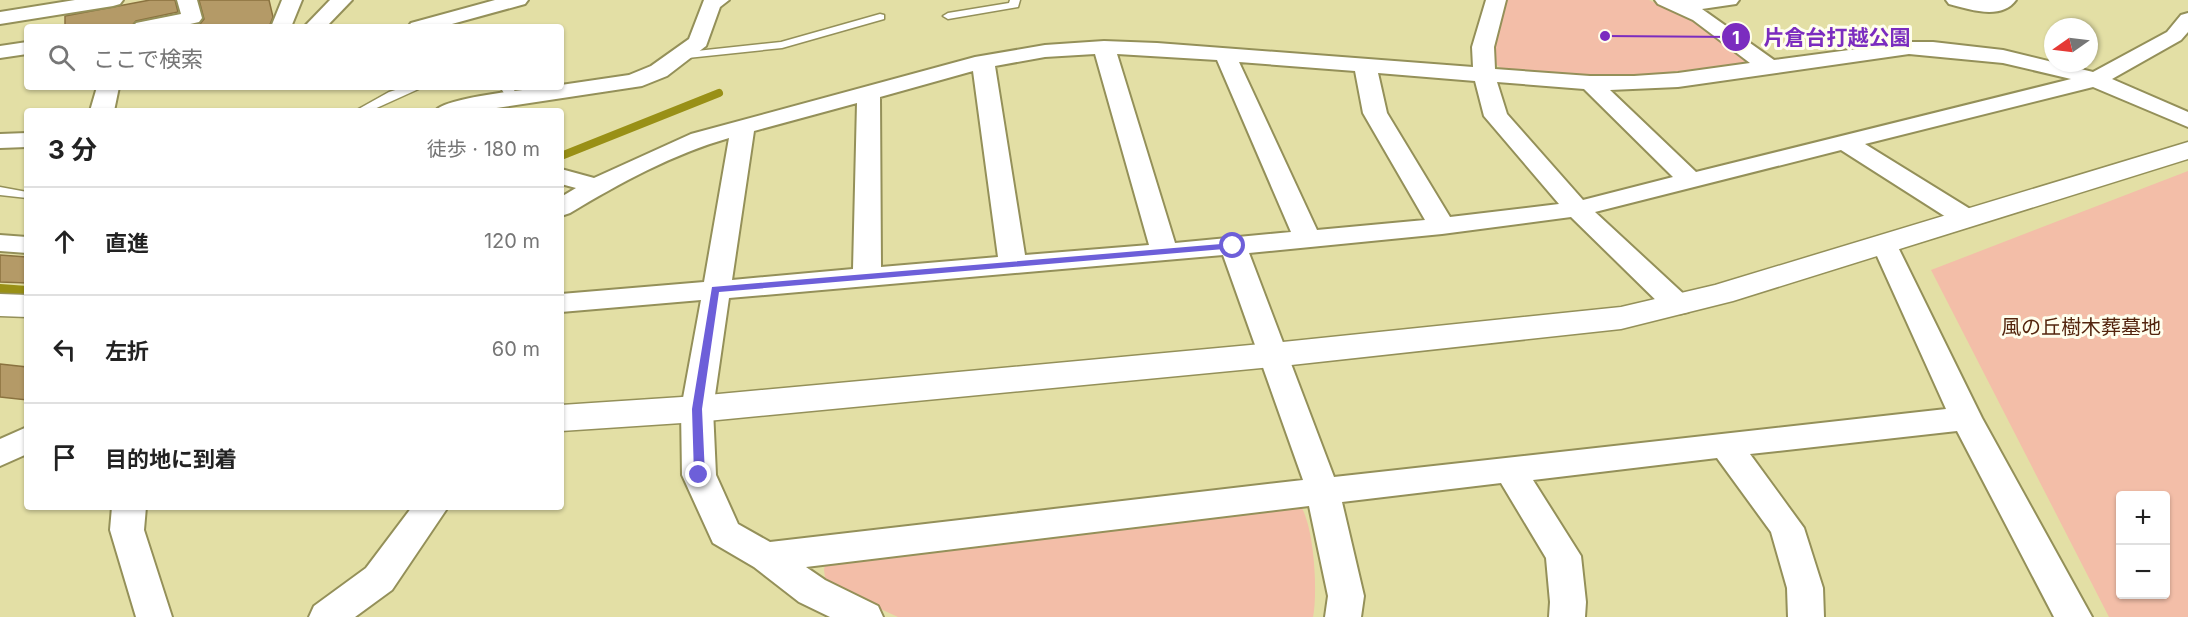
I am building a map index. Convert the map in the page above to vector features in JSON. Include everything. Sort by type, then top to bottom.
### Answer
[{"type":"street","points":[[0,18],[113,0]]},
{"type":"street","points":[[159,24],[192,18],[187,0]]},
{"type":"street","points":[[282,24],[292,0]]},
{"type":"street","points":[[317,24],[342,0]]},
{"type":"street","points":[[427,24],[453,0]]},
{"type":"street","points":[[430,24],[518,0]]},
{"type":"street","points":[[564,88],[634,81],[659,71],[699,42],[711,4],[719,0]]},
{"type":"street","points":[[1496,0],[1483,47],[1484,75],[1496,116],[1577,209],[1678,305]]},
{"type":"street","points":[[1672,3],[1729,0]]},
{"type":"street","points":[[1956,0],[1992,7],[2006,0]]},
{"type":"street","points":[[1672,3],[1700,16],[1769,67]]},
{"type":"street","points":[[564,303],[1233,246],[1442,226],[1577,209],[2094,80],[2174,36],[2188,19]]},
{"type":"street","points":[[564,206],[595,186],[664,152],[743,126],[983,62],[1045,51],[1104,47],[1225,54],[1590,83],[1678,80],[1909,48],[1947,49],[2043,64],[2094,80],[2188,120]]},
{"type":"street","points":[[1104,47],[1164,252]]},
{"type":"street","points":[[0,52],[24,48]]},
{"type":"street","points":[[1225,54],[1307,238]]},
{"type":"street","points":[[983,62],[1013,264]]},
{"type":"street","points":[[1365,65],[1375,113],[1442,226]]},
{"type":"street","points":[[1590,83],[1691,181]]},
{"type":"street","points":[[103,108],[107,90]]},
{"type":"street","points":[[454,108],[510,93],[541,90]]},
{"type":"street","points":[[867,277],[869,93]]},
{"type":"street","points":[[743,126],[697,409],[699,475],[725,533],[766,557],[812,591],[865,617]]},
{"type":"street","points":[[0,141],[24,140]]},
{"type":"street","points":[[1846,143],[1966,218]]},
{"type":"street","points":[[564,418],[697,409],[1273,355],[1622,318],[1678,305],[1885,245],[2188,150]]},
{"type":"street","points":[[564,177],[595,186]]},
{"type":"street","points":[[0,243],[24,245]]},
{"type":"street","points":[[1885,245],[1966,418],[2066,610]]},
{"type":"street","points":[[1233,246],[1323,491],[1346,596],[1343,617]]},
{"type":"street","points":[[0,305],[24,306]]},
{"type":"street","points":[[766,557],[1966,418]]},
{"type":"street","points":[[0,454],[24,441]]},
{"type":"street","points":[[1726,446],[1787,528],[1805,588],[1806,617]]},
{"type":"street","points":[[1510,470],[1563,556],[1568,602],[1567,617]]},
{"type":"street","points":[[129,510],[127,530],[154,617]]},
{"type":"street","points":[[327,617],[378,579],[424,510]]},
{"type":"lane","points":[[948,16],[1014,5],[1015,0]]},
{"type":"lane","points":[[678,56],[782,45],[880,17]]},
{"type":"lane","points":[[367,108],[408,90]]},
{"type":"lane","points":[[0,191],[23,195]]},
{"type":"green space","points":[[1505,0],[1649,0],[1693,20],[1746,58],[1744,63],[1628,77],[1581,77],[1504,70],[1494,63],[1491,41]]},
{"type":"green space","name":"風の丘樹木葬墓地","points":[[2188,171],[2188,617],[2109,617],[1931,270]]},
{"type":"green space","points":[[1300,505],[1309,527],[1314,559],[1313,617],[898,617],[826,584],[824,570],[826,559]]},
{"type":"building","points":[[150,0],[175,0],[178,12],[136,21],[134,24],[65,24],[65,16]]},
{"type":"building","points":[[199,0],[269,0],[273,17],[270,24],[200,24],[204,19]]},
{"type":"building","points":[[0,255],[24,257],[24,283],[0,282]]},
{"type":"building","points":[[0,364],[24,367],[24,400],[0,397]]},
{"type":"waterway","points":[[564,155],[719,93]]},
{"type":"waterway","points":[[0,289],[24,291]]},
{"type":"place","name":"片倉台打越公園","points":[[1605,36]]},
{"type":"route","points":[[699,475],[697,409],[715,289],[1233,246]]}]
